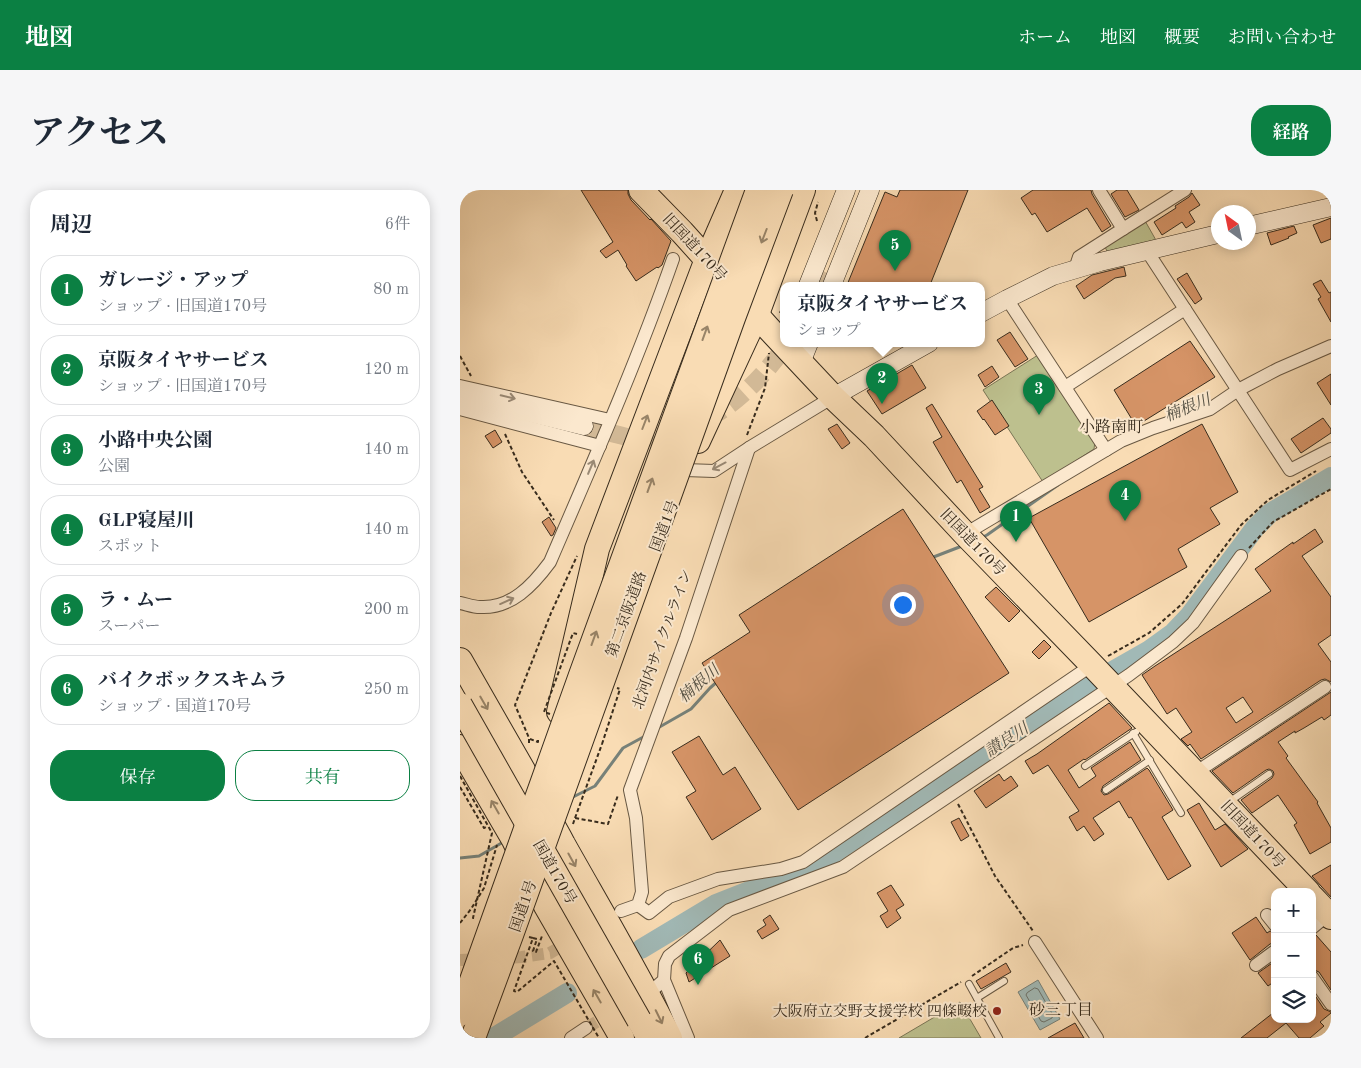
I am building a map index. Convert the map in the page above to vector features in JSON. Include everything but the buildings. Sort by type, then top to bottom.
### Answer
[{"type":"highway","name":"旧国道170号","points":[[641,190],[707,259],[764,323],[780,335]]},
{"type":"highway","name":"国道1号","points":[[460,1000],[483,937],[531,787],[555,732],[597,549],[707,259],[737,190]]},
{"type":"highway","name":"第二京阪道路","points":[[460,1014],[758,190]]},
{"type":"highway","name":"第二京阪道路","points":[[473,1038],[781,190]]},
{"type":"highway","name":"国道1号","points":[[478,1038],[551,822],[685,470],[764,323],[812,194]]},
{"type":"highway","name":"旧国道170号","points":[[805,353],[833,397],[874,436],[965,534],[1102,676],[1141,729],[1195,773],[1304,888]]},
{"type":"highway","points":[[460,660],[523,770],[670,1038]]},
{"type":"highway","name":"国道170号","points":[[460,705],[644,1029]]},
{"type":"highway","points":[[460,747],[514,840],[546,906],[622,1038]]},
{"type":"highway","points":[[1316,903],[1326,918]]},
{"type":"street","points":[[809,282],[846,190]]},
{"type":"street","points":[[829,279],[858,190]]},
{"type":"street","points":[[829,279],[870,190]]},
{"type":"street","points":[[1099,190],[1123,228]]},
{"type":"street","points":[[1075,269],[1079,258],[1185,190]]},
{"type":"street","points":[[1256,224],[1331,207]]},
{"type":"street","points":[[985,311],[1053,276],[1211,236]]},
{"type":"street","points":[[1147,251],[1290,470],[1331,449]]},
{"type":"street","points":[[460,602],[478,607],[493,607],[508,602],[522,593],[538,578],[550,562],[600,446],[673,259]]},
{"type":"street","points":[[1007,299],[1106,450]]},
{"type":"street","points":[[1065,387],[1185,309]]},
{"type":"street","points":[[965,534],[1121,441],[1210,409],[1238,390],[1278,369],[1331,346]]},
{"type":"street","points":[[685,470],[714,470],[833,397],[922,347]]},
{"type":"street","points":[[460,386],[610,420]]},
{"type":"street","points":[[460,396],[584,426]]},
{"type":"street","points":[[460,408],[600,446]]},
{"type":"street","points":[[638,905],[642,892],[636,818],[630,790],[686,638],[744,451]]},
{"type":"street","points":[[638,905],[649,913],[669,897],[718,879],[781,869],[803,862],[1013,720],[1173,642],[1193,623],[1241,556]]},
{"type":"street","points":[[688,1038],[660,984],[664,964],[669,956],[728,910],[843,867],[952,793],[1102,676]]},
{"type":"street","points":[[1195,773],[1325,687]]},
{"type":"street","points":[[621,911],[638,905]]},
{"type":"street","points":[[1035,942],[1097,1038]]},
{"type":"street","points":[[1256,965],[1271,954]]},
{"type":"street","points":[[1313,978],[1331,1004]]},
{"type":"lane","points":[[1085,766],[1141,729],[1150,760],[1181,813]]},
{"type":"lane","points":[[1106,790],[1150,760]]},
{"type":"lane","points":[[1225,805],[1269,774]]},
{"type":"lane","points":[[977,998],[1004,981]]},
{"type":"lane","points":[[969,984],[999,1038]]},
{"type":"path","points":[[812,194],[819,226]]},
{"type":"path","points":[[744,451],[765,388],[764,323],[780,309]]},
{"type":"path","points":[[460,356],[471,374],[476,390]]},
{"type":"path","points":[[497,418],[522,472],[562,533]]},
{"type":"path","points":[[1102,676],[1182,604],[1242,525],[1268,500],[1323,467]]},
{"type":"path","points":[[1241,556],[1273,522],[1331,489]]},
{"type":"path","points":[[547,718],[550,710]]},
{"type":"path","points":[[529,738],[538,742],[541,734]]},
{"type":"path","points":[[564,844],[602,744]]},
{"type":"path","points":[[460,787],[480,823]]},
{"type":"path","points":[[865,1038],[966,980],[1013,948],[1035,942],[1039,939],[995,876],[952,793]]},
{"type":"path","points":[[575,818],[608,824],[618,796]]},
{"type":"path","points":[[533,938],[537,939],[533,951],[536,952],[543,933]]},
{"type":"green space","points":[[1144,219],[1157,242],[1109,255],[1104,245]]},
{"type":"green space","points":[[1038,355],[1095,441],[1094,449],[1043,482],[983,390]]},
{"type":"green space","points":[[960,1002],[981,1038],[899,1038]]},
{"type":"water","points":[[1038,980],[1060,1019],[1040,1030],[1018,992]]},
{"type":"waterway","name":"讃良川","points":[[641,949],[716,904],[797,875],[817,864],[1090,684],[1148,651],[1173,633],[1190,615],[1255,528],[1270,513],[1331,477]]},
{"type":"waterway","name":"楠根川","points":[[981,538],[1058,485]]},
{"type":"waterway","name":"楠根川","points":[[931,558],[962,546]]},
{"type":"waterway","name":"楠根川","points":[[656,729],[691,709],[718,681]]},
{"type":"waterway","name":"楠根川","points":[[571,798],[595,786],[623,748],[647,735]]},
{"type":"waterway","name":"楠根川","points":[[460,858],[479,856],[505,841]]},
{"type":"waterway","name":"讃良川","points":[[493,1038],[567,993]]},
{"type":"tunnel","points":[[820,282],[825,272]]},
{"type":"tunnel","points":[[707,419],[728,406],[753,385],[785,347]]},
{"type":"tunnel","points":[[584,426],[631,438],[654,437],[679,430]]},
{"type":"tunnel","points":[[460,960],[522,957],[550,953],[593,928]]},
{"type":"tunnel","points":[[586,1028],[612,1013]]},
{"type":"place","name":"ラ・ムー","points":[[895,271]]},
{"type":"place","name":"京阪タイヤサービス","points":[[882,404]]},
{"type":"place","name":"小路中央公園","points":[[1039,415]]},
{"type":"place","name":"GLP寝屋川","points":[[1125,521]]},
{"type":"place","name":"ガレージ・アップ","points":[[1016,542]]},
{"type":"place","name":"バイクボックスキムラ","points":[[698,985]]},
{"type":"place","name":"大阪府立交野支援学校 四條畷校","points":[[997,1011]]},
{"type":"district","name":"小路南町","points":[[1111,426]]},
{"type":"district","name":"砂三丁目","points":[[1061,1009]]}]
